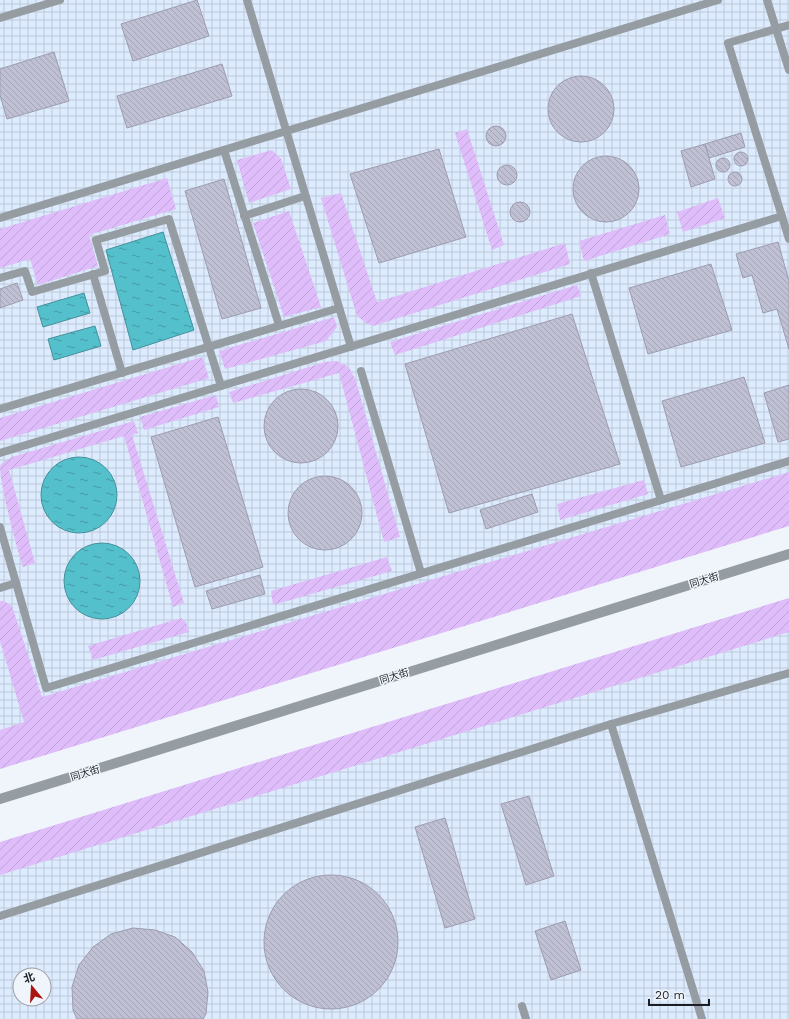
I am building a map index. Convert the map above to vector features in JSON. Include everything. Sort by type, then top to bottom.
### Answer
[{"type":"street","name":"同大街","points":[[0,799],[789,554]]},
{"type":"lane","points":[[0,18],[60,0]]},
{"type":"lane","points":[[246,0],[351,346]]},
{"type":"lane","points":[[0,218],[718,0]]},
{"type":"lane","points":[[767,0],[789,70]]},
{"type":"lane","points":[[789,25],[728,43],[789,239]]},
{"type":"lane","points":[[224,150],[280,325]]},
{"type":"lane","points":[[244,216],[306,196]]},
{"type":"lane","points":[[0,453],[782,216]]},
{"type":"lane","points":[[0,278],[26,271],[32,292],[105,271],[96,240],[169,219],[221,386]]},
{"type":"lane","points":[[591,273],[661,500]]},
{"type":"lane","points":[[93,274],[122,373]]},
{"type":"lane","points":[[0,409],[339,308]]},
{"type":"lane","points":[[361,371],[421,574]]},
{"type":"lane","points":[[0,527],[46,688],[789,461]]},
{"type":"lane","points":[[0,588],[16,583]]},
{"type":"lane","points":[[0,916],[611,724],[789,673]]},
{"type":"lane","points":[[611,724],[702,1019]]},
{"type":"lane","points":[[522,1006],[526,1019]]},
{"type":"shaded area","points":[[0,0],[789,0],[789,488],[0,730]]},
{"type":"shaded area","points":[[467,129],[504,245],[492,250],[455,133]]},
{"type":"shaded area","points":[[272,150],[281,159],[291,189],[249,203],[237,160]]},
{"type":"shaded area","points":[[167,178],[176,209],[89,235],[98,266],[38,285],[30,259],[0,268],[0,229]]},
{"type":"shaded area","points":[[341,193],[377,302],[565,243],[570,264],[373,326],[357,316],[321,198]]},
{"type":"shaded area","points":[[718,198],[725,218],[683,232],[677,212]]},
{"type":"shaded area","points":[[289,211],[321,307],[284,317],[253,223]]},
{"type":"shaded area","points":[[665,215],[670,234],[584,261],[579,241]]},
{"type":"shaded area","points":[[577,285],[581,296],[395,355],[390,342]]},
{"type":"shaded area","points":[[334,317],[337,327],[326,341],[225,369],[219,351]]},
{"type":"shaded area","points":[[202,357],[209,378],[0,441],[0,418]]},
{"type":"shaded area","points":[[337,361],[349,367],[356,381],[400,537],[384,542],[339,373],[233,403],[229,392],[325,362]]},
{"type":"shaded area","points":[[216,395],[219,407],[144,430],[140,417]]},
{"type":"shaded area","points":[[134,421],[138,433],[132,435],[184,603],[173,607],[124,436],[9,470],[35,563],[23,567],[5,501],[0,466],[2,463],[12,457]]},
{"type":"shaded area","points":[[789,472],[789,526],[0,769],[0,730],[24,722],[0,641],[0,601],[4,601],[12,606],[42,697]]},
{"type":"shaded area","points":[[644,480],[648,494],[560,520],[557,504]]},
{"type":"shaded area","points":[[387,557],[392,571],[273,605],[271,591]]},
{"type":"shaded area","points":[[789,598],[789,632],[0,875],[0,842]]},
{"type":"shaded area","points":[[181,618],[186,622],[189,632],[93,660],[88,646]]},
{"type":"shaded area","points":[[789,627],[789,1019],[0,1019],[0,873]]},
{"type":"water","points":[[163,232],[194,330],[133,350],[106,250]]},
{"type":"water","points":[[84,293],[90,313],[43,327],[37,307]]},
{"type":"water","points":[[95,326],[101,346],[54,360],[48,339]]},
{"type":"water","points":[[79,457],[93,460],[106,468],[114,481],[117,495],[114,509],[106,522],[93,530],[79,533],[65,530],[52,522],[44,509],[41,495],[44,481],[52,468],[65,460]]},
{"type":"water","points":[[102,543],[116,546],[129,554],[137,567],[140,581],[137,595],[129,608],[116,616],[102,619],[88,616],[75,608],[67,595],[64,581],[67,567],[75,554],[88,546]]},
{"type":"building","points":[[197,0],[209,36],[133,61],[121,24]]},
{"type":"building","points":[[54,52],[69,101],[7,119],[0,95],[0,69]]},
{"type":"building","points":[[222,64],[232,96],[127,128],[117,96]]},
{"type":"building","points":[[581,76],[594,78],[609,91],[612,96],[614,109],[612,122],[599,137],[594,140],[581,142],[568,140],[553,127],[550,122],[548,109],[550,96],[563,81],[568,78]]},
{"type":"building","points":[[496,126],[503,129],[506,136],[503,143],[496,146],[489,143],[486,136],[489,129]]},
{"type":"building","points":[[741,133],[745,147],[709,158],[705,144]]},
{"type":"building","points":[[705,144],[715,179],[691,187],[681,151]]},
{"type":"building","points":[[439,149],[466,237],[379,263],[350,174]]},
{"type":"building","points":[[738,152],[744,152],[748,156],[748,162],[744,166],[738,166],[734,162],[734,156]]},
{"type":"building","points":[[606,156],[619,158],[629,166],[637,176],[639,189],[637,202],[629,212],[619,220],[606,222],[593,220],[583,212],[575,202],[573,189],[575,176],[583,166],[593,158]]},
{"type":"building","points":[[720,158],[726,158],[730,162],[730,168],[726,172],[720,172],[716,168],[716,162]]},
{"type":"building","points":[[507,165],[514,168],[517,175],[514,182],[507,185],[500,182],[497,175],[500,168]]},
{"type":"building","points":[[732,172],[738,172],[742,176],[742,182],[738,186],[732,186],[728,182],[728,176]]},
{"type":"building","points":[[224,179],[261,308],[222,319],[185,191]]},
{"type":"building","points":[[520,202],[527,205],[530,212],[527,219],[520,222],[513,219],[510,212],[513,205]]},
{"type":"building","points":[[778,242],[789,281],[789,349],[777,309],[763,313],[752,275],[743,278],[736,254]]},
{"type":"building","points":[[711,264],[732,330],[648,354],[629,288]]},
{"type":"building","points":[[17,283],[23,300],[0,308],[0,289]]},
{"type":"building","points":[[572,314],[620,464],[449,513],[405,364]]},
{"type":"building","points":[[744,377],[765,443],[681,467],[662,401]]},
{"type":"building","points":[[789,385],[789,439],[778,442],[764,393]]},
{"type":"building","points":[[294,389],[308,389],[322,395],[332,405],[338,419],[338,433],[332,447],[322,457],[308,463],[294,463],[280,457],[270,447],[264,433],[264,419],[270,405],[280,395]]},
{"type":"building","points":[[218,417],[263,567],[195,587],[151,437]]},
{"type":"building","points":[[318,476],[332,476],[346,482],[356,492],[362,506],[362,520],[356,534],[346,544],[332,550],[318,550],[304,544],[294,534],[288,520],[288,506],[294,492],[304,482]]},
{"type":"building","points":[[532,494],[538,512],[486,529],[480,510]]},
{"type":"building","points":[[260,575],[265,594],[212,609],[206,591]]},
{"type":"building","points":[[529,796],[554,876],[526,885],[501,804]]},
{"type":"building","points":[[445,818],[475,919],[445,928],[415,827]]},
{"type":"building","points":[[338,875],[351,877],[379,894],[396,922],[398,942],[396,962],[379,990],[351,1007],[324,1009],[311,1007],[283,990],[266,962],[264,935],[266,922],[283,894],[311,877]]},
{"type":"building","points":[[565,921],[581,970],[551,980],[535,931]]},
{"type":"building","points":[[133,928],[155,930],[175,937],[192,952],[204,971],[208,992],[206,1014],[203,1019],[77,1019],[73,1010],[72,987],[79,965],[93,947],[111,934]]}]
